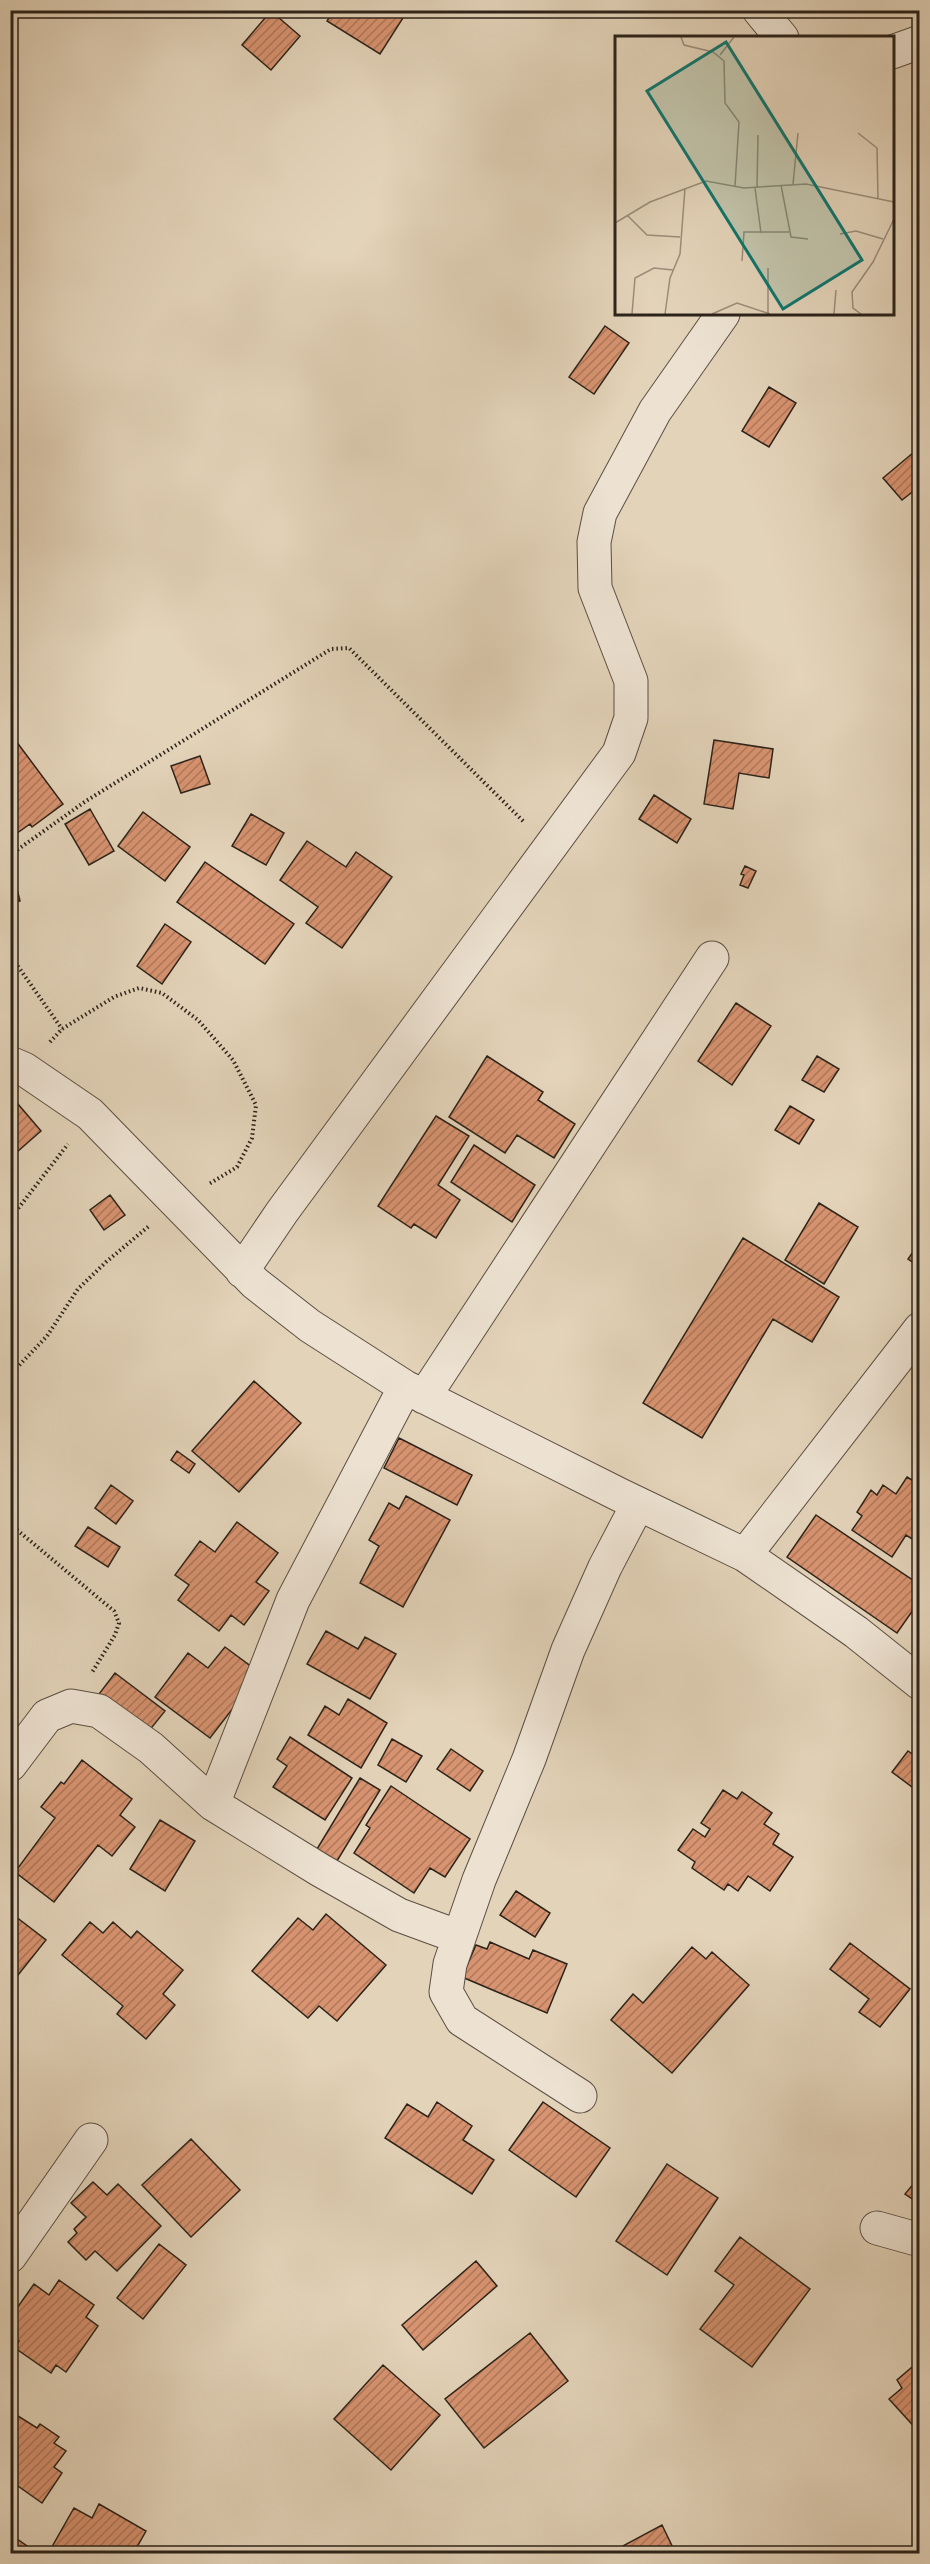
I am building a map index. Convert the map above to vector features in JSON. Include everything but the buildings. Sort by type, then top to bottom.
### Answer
[{"type":"street","points":[[759,10],[780,36]]},
{"type":"street","points":[[894,51],[920,42]]},
{"type":"street","points":[[243,1270],[282,1212],[619,753],[631,718],[631,681],[594,588],[594,542],[600,513],[655,411],[722,315]]},
{"type":"street","points":[[213,1804],[293,1600],[414,1392],[712,958]]},
{"type":"street","points":[[17,1066],[90,1114],[243,1270],[310,1326],[414,1392],[638,1504],[746,1555],[856,1632],[920,1683]]},
{"type":"street","points":[[746,1555],[920,1329]]},
{"type":"street","points":[[580,2096],[462,2020],[446,1992],[450,1964],[479,1880],[529,1759],[568,1650],[605,1567],[638,1504]]},
{"type":"street","points":[[10,1765],[47,1716],[71,1706],[99,1711],[151,1748],[213,1804],[320,1870],[399,1915],[459,1937]]},
{"type":"street","points":[[10,2256],[91,2140]]},
{"type":"street","points":[[878,2228],[920,2240]]},
{"type":"path","points":[[10,855],[86,801],[331,649],[349,648],[550,848]]},
{"type":"path","points":[[10,955],[62,1029]]},
{"type":"path","points":[[10,1375],[47,1336],[78,1289],[106,1262],[177,1203],[237,1167],[252,1138],[256,1105],[233,1060],[198,1020],[162,993],[139,988],[114,997],[62,1029],[17,1066]]},
{"type":"path","points":[[10,1219],[90,1114]]},
{"type":"path","points":[[10,1524],[114,1611],[119,1623],[115,1635],[71,1706]]}]
